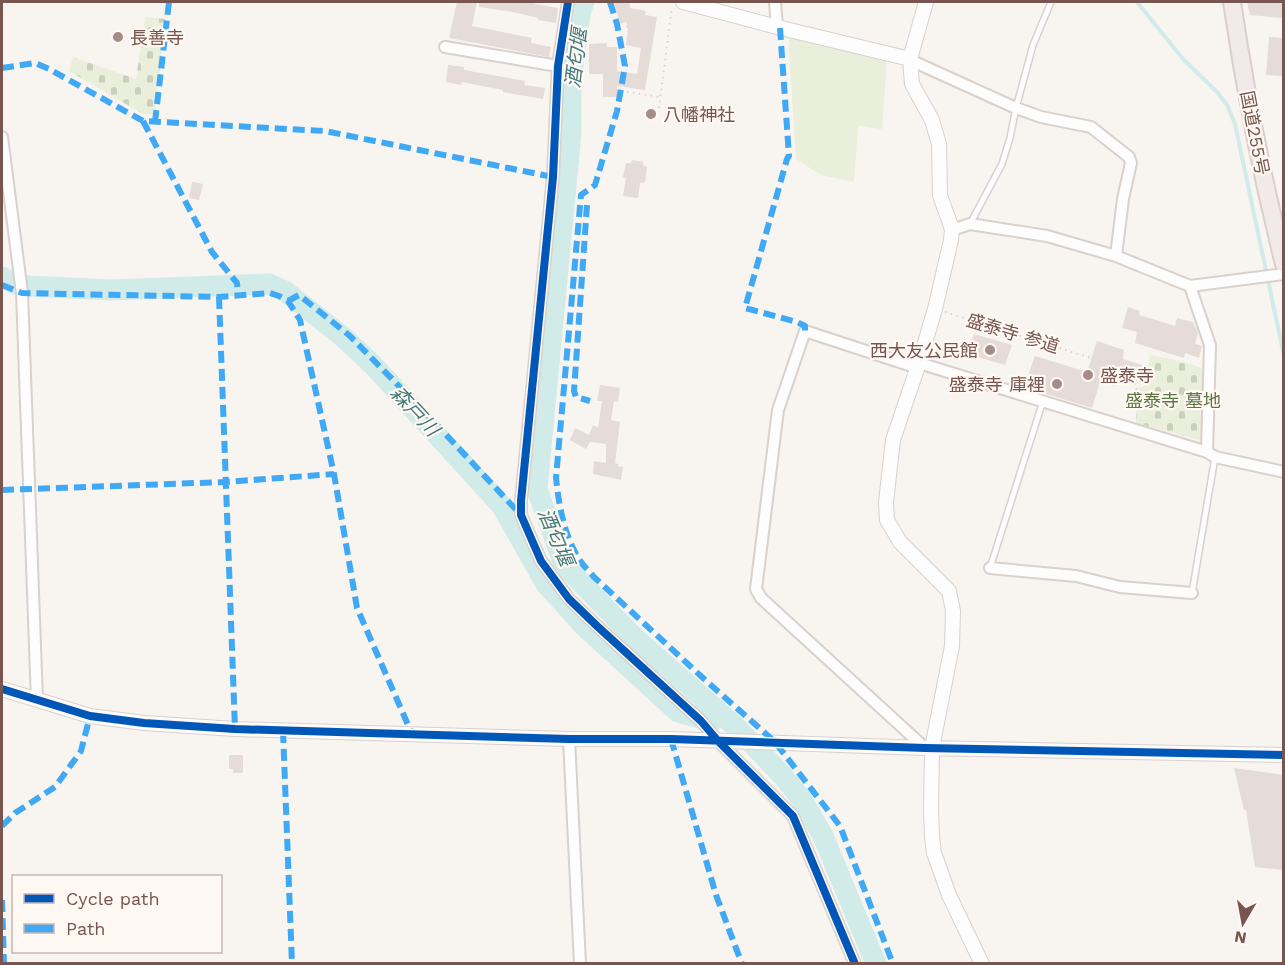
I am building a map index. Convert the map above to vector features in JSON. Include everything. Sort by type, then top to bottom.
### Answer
[{"type":"highway","name":"国道255号","points":[[1232,2],[1267,196],[1284,264]]},
{"type":"street","points":[[568,2],[558,66],[553,177],[520,515],[541,561],[569,599],[701,721],[793,816],[855,963]]},
{"type":"street","points":[[683,2],[910,59],[1016,108],[1047,118],[1091,127],[1129,157],[1131,163],[1123,199],[1116,256]]},
{"type":"street","points":[[775,2],[777,27]]},
{"type":"street","points":[[926,2],[910,59],[912,84],[932,120],[939,144],[940,196],[952,230],[934,309],[893,440],[886,502],[887,520],[900,542],[949,591],[953,611],[952,646],[929,748],[934,853],[949,895],[982,963]]},
{"type":"street","points":[[445,47],[558,66]]},
{"type":"street","points":[[2,137],[21,286],[37,699]]},
{"type":"street","points":[[952,230],[970,224],[1047,236],[1116,256],[1190,286],[1284,274]]},
{"type":"street","points":[[1190,286],[1210,345],[1211,454]]},
{"type":"street","points":[[929,748],[761,598],[756,589],[778,410],[805,331],[1043,401],[1211,454],[1284,472]]},
{"type":"street","points":[[990,568],[1076,576],[1120,587],[1192,593]]},
{"type":"street","points":[[2,689],[90,716],[144,723],[235,729],[569,740],[671,739],[929,748],[1284,755]]},
{"type":"street","points":[[569,740],[580,963]]},
{"type":"lane","points":[[970,224],[1002,164],[1033,45],[1051,2]]},
{"type":"lane","points":[[990,568],[1043,401]]},
{"type":"lane","points":[[1192,593],[1211,454]]},
{"type":"path","points":[[659,108],[673,2]]},
{"type":"path","points":[[621,91],[660,97]]},
{"type":"green space","points":[[145,17],[165,19],[155,115],[143,114],[69,71],[73,57],[136,79]]},
{"type":"green space","points":[[788,35],[887,59],[882,129],[858,126],[854,182],[821,175],[796,159]]},
{"type":"green space","name":"盛泰寺 墓地","points":[[1150,355],[1189,363],[1205,370],[1203,441],[1136,423],[1137,404],[1131,401],[1136,388],[1145,386]]},
{"type":"building","points":[[457,2],[477,2],[472,26],[532,38],[531,43],[551,47],[549,57],[449,38]]},
{"type":"building","points":[[479,2],[535,2],[535,4],[558,8],[556,23],[513,12],[479,7]]},
{"type":"building","points":[[614,2],[629,2],[630,8],[646,11],[645,15],[657,17],[645,90],[617,86],[617,97],[603,97],[603,74],[589,74],[589,44],[607,43],[607,47],[617,47],[617,71],[637,74],[641,48],[626,45],[627,22],[620,24]]},
{"type":"building","points":[[1247,2],[1284,2],[1282,18],[1250,15]]},
{"type":"building","points":[[1269,37],[1284,38],[1284,76],[1266,75]]},
{"type":"building","points":[[448,65],[525,81],[524,85],[545,88],[543,99],[462,82],[461,85],[446,82]]},
{"type":"building","name":"八幡神社","points":[[632,160],[643,162],[643,165],[647,167],[645,182],[640,183],[638,198],[623,196],[626,163],[631,163]]},
{"type":"building","points":[[192,182],[203,184],[199,200],[189,198]]},
{"type":"building","points":[[1128,307],[1140,311],[1139,315],[1175,326],[1177,318],[1193,322],[1198,333],[1195,344],[1202,346],[1199,358],[1185,353],[1184,358],[1135,343],[1137,332],[1122,328]]},
{"type":"building","name":"西大友公民館","points":[[974,334],[1012,345],[1005,365],[968,354]]},
{"type":"building","points":[[1097,341],[1124,350],[1123,359],[1142,365],[1136,385],[1117,379],[1115,386],[1100,382],[1092,408],[1024,387],[1035,356],[1087,372]]},
{"type":"building","points":[[600,385],[620,388],[618,402],[614,401],[611,420],[620,422],[615,463],[623,467],[621,480],[593,474],[594,461],[606,463],[606,444],[590,442],[586,449],[570,440],[575,428],[589,435],[593,425],[598,428],[602,401],[597,401]]},
{"type":"building","points":[[229,755],[243,755],[243,773],[233,773],[233,769],[229,769]]},
{"type":"building","points":[[1234,768],[1284,775],[1284,870],[1255,867],[1246,810],[1244,810]]},
{"type":"waterway","name":"酒匂堰","points":[[584,2],[580,13],[571,80],[571,133],[537,489],[564,565],[634,637],[736,727],[783,776],[803,801],[823,836],[876,964]]},
{"type":"waterway","points":[[1137,2],[1183,59],[1217,92],[1227,105],[1235,124],[1284,356]]},
{"type":"waterway","name":"森戸川","points":[[2,277],[15,284],[28,286],[110,290],[269,284],[285,291],[343,337],[372,364],[502,506],[546,584],[583,625],[678,712],[712,721]]},
{"type":"marked path","points":[[155,122],[169,2]]},
{"type":"marked path","points":[[610,2],[625,66],[617,111],[595,185],[581,195],[556,478],[566,530],[579,559],[594,577],[775,742],[840,826],[893,964]]},
{"type":"marked path","points":[[780,28],[789,156],[745,308],[797,322],[805,326],[805,331]]},
{"type":"marked path","points":[[2,68],[35,63],[143,121],[325,131],[553,177]]},
{"type":"marked path","points":[[143,121],[212,252],[237,283],[238,295]]},
{"type":"marked path","points":[[587,205],[574,391],[576,397],[590,401]]},
{"type":"marked path","points":[[2,285],[22,293],[219,297],[270,293],[288,301],[300,320],[334,474],[357,608],[412,734]]},
{"type":"marked path","points":[[288,301],[299,295],[350,336],[521,515]]},
{"type":"marked path","points":[[219,297],[235,729]]},
{"type":"marked path","points":[[2,490],[225,482],[334,474]]},
{"type":"marked path","points":[[2,826],[15,813],[55,787],[81,751],[90,716]]},
{"type":"marked path","points":[[283,731],[292,964]]},
{"type":"marked path","points":[[671,739],[716,895],[742,964]]},
{"type":"marked path","points":[[2,900],[4,964]]},
{"type":"cycle path","points":[[568,2],[558,66],[553,177],[521,515],[541,561],[569,599],[701,721],[793,816],[855,964]]},
{"type":"cycle path","points":[[2,689],[90,716],[144,723],[235,729],[569,739],[671,739],[925,748],[1284,755]]},
{"type":"place","name":"長善寺","points":[[118,37]]},
{"type":"place","name":"八幡神社","points":[[651,114]]},
{"type":"place","name":"西大友公民館","points":[[990,350]]},
{"type":"place","name":"盛泰寺","points":[[1088,375]]},
{"type":"place","name":"盛泰寺 庫裡","points":[[1057,384]]}]
